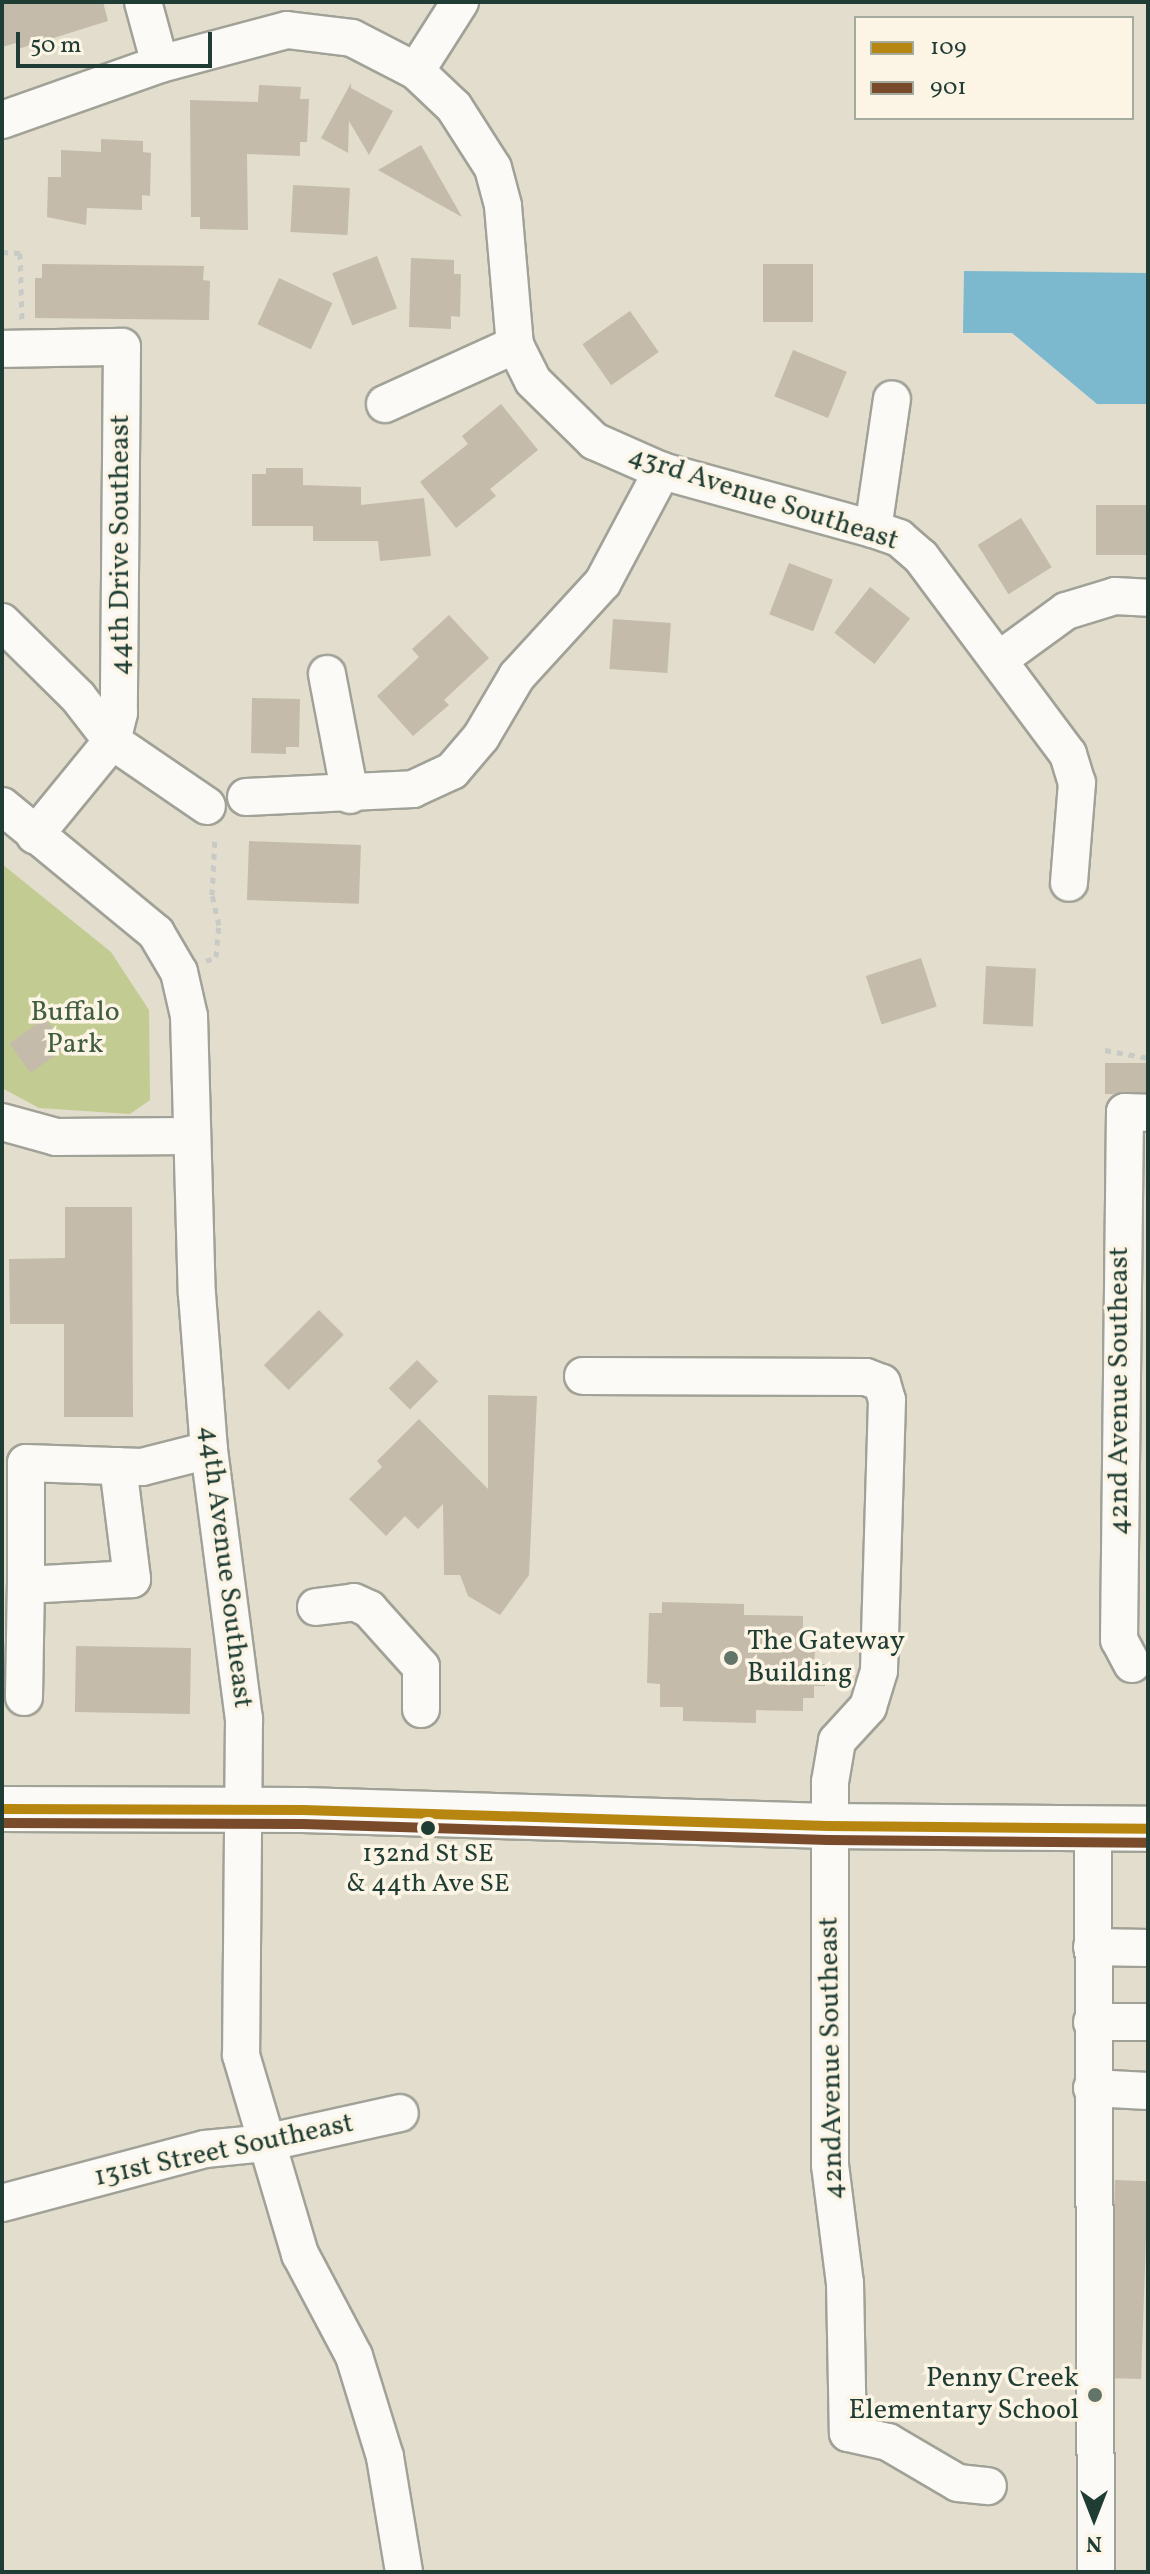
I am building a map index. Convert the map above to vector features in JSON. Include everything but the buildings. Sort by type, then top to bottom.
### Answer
[{"type":"main road","points":[[2,1809],[241,1809],[828,1826],[1148,1829]]},
{"type":"street","points":[[143,2],[160,64]]},
{"type":"street","points":[[416,71],[460,2]]},
{"type":"street","name":"43rd Avenue Southeast","points":[[2,120],[160,64],[240,40],[319,30],[380,49],[416,71],[454,107],[493,168],[503,206],[515,345],[533,381],[594,441],[662,471],[899,538],[921,557],[1068,754],[1077,783],[1069,883]]},
{"type":"street","points":[[385,404],[515,345]]},
{"type":"street","name":"44th Drive Southeast","points":[[12,349],[122,347],[119,713],[112,741],[35,835]]},
{"type":"street","points":[[873,529],[892,399]]},
{"type":"street","points":[[246,797],[350,795],[413,789],[452,771],[481,737],[517,676],[603,582],[662,471]]},
{"type":"street","points":[[1000,659],[1066,611],[1115,596],[1148,598]]},
{"type":"street","points":[[2,622],[78,697],[112,741],[214,817]]},
{"type":"street","points":[[327,674],[350,795]]},
{"type":"street","name":"44th Avenue Southeast","points":[[2,806],[156,933],[179,972],[189,1016],[192,1136],[209,1450],[243,1703],[241,2055],[300,2254],[354,2356],[385,2457],[404,2572]]},
{"type":"street","name":"42nd Avenue Southeast","points":[[1132,1664],[1119,1640],[1134,1275],[1136,1112]]},
{"type":"street","points":[[2,1122],[56,1137],[192,1136]]},
{"type":"street","name":"42ndAvenue Southeast","points":[[583,1376],[866,1377],[882,1383],[887,1400],[879,1671],[868,1707],[837,1741],[828,1826],[830,2165],[845,2283],[848,2433],[888,2442],[958,2483],[988,2486]]},
{"type":"street","points":[[24,1697],[26,1463],[142,1467],[209,1450]]},
{"type":"street","points":[[26,1585],[132,1579],[118,1466]]},
{"type":"street","points":[[316,1607],[354,1602],[369,1609],[421,1667],[421,1709]]},
{"type":"street","points":[[1093,1829],[1096,2572]]},
{"type":"street","points":[[1092,1947],[1148,1948]]},
{"type":"street","points":[[1092,2022],[1148,2022]]},
{"type":"street","points":[[1092,2088],[1148,2091]]},
{"type":"street","name":"131st Street Southeast","points":[[2,2203],[205,2149],[265,2143],[400,2113]]},
{"type":"path","points":[[2,252],[20,253],[12,349]]},
{"type":"path","points":[[179,972],[216,957],[214,817]]},
{"type":"path","points":[[1105,1050],[1148,1058]]},
{"type":"green space","name":"Buffalo Park","points":[[2,864],[111,952],[149,1010],[150,1100],[130,1114],[39,1108],[2,1088]]},
{"type":"water","points":[[964,271],[1148,273],[1148,404],[1097,404],[1012,333],[963,333]]},
{"type":"transit line","name":"109","points":[[2,1809],[303,1810],[828,1826],[1148,1829]]},
{"type":"transit line","name":"901","points":[[2,1823],[303,1824],[828,1840],[1148,1843]]},
{"type":"place","name":"The Gateway Building","points":[[731,1658]]},
{"type":"place","name":"132nd St SE & 44th Ave SE","points":[[428,1828]]},
{"type":"place","name":"Penny Creek Elementary School","points":[[1095,2395]]}]
